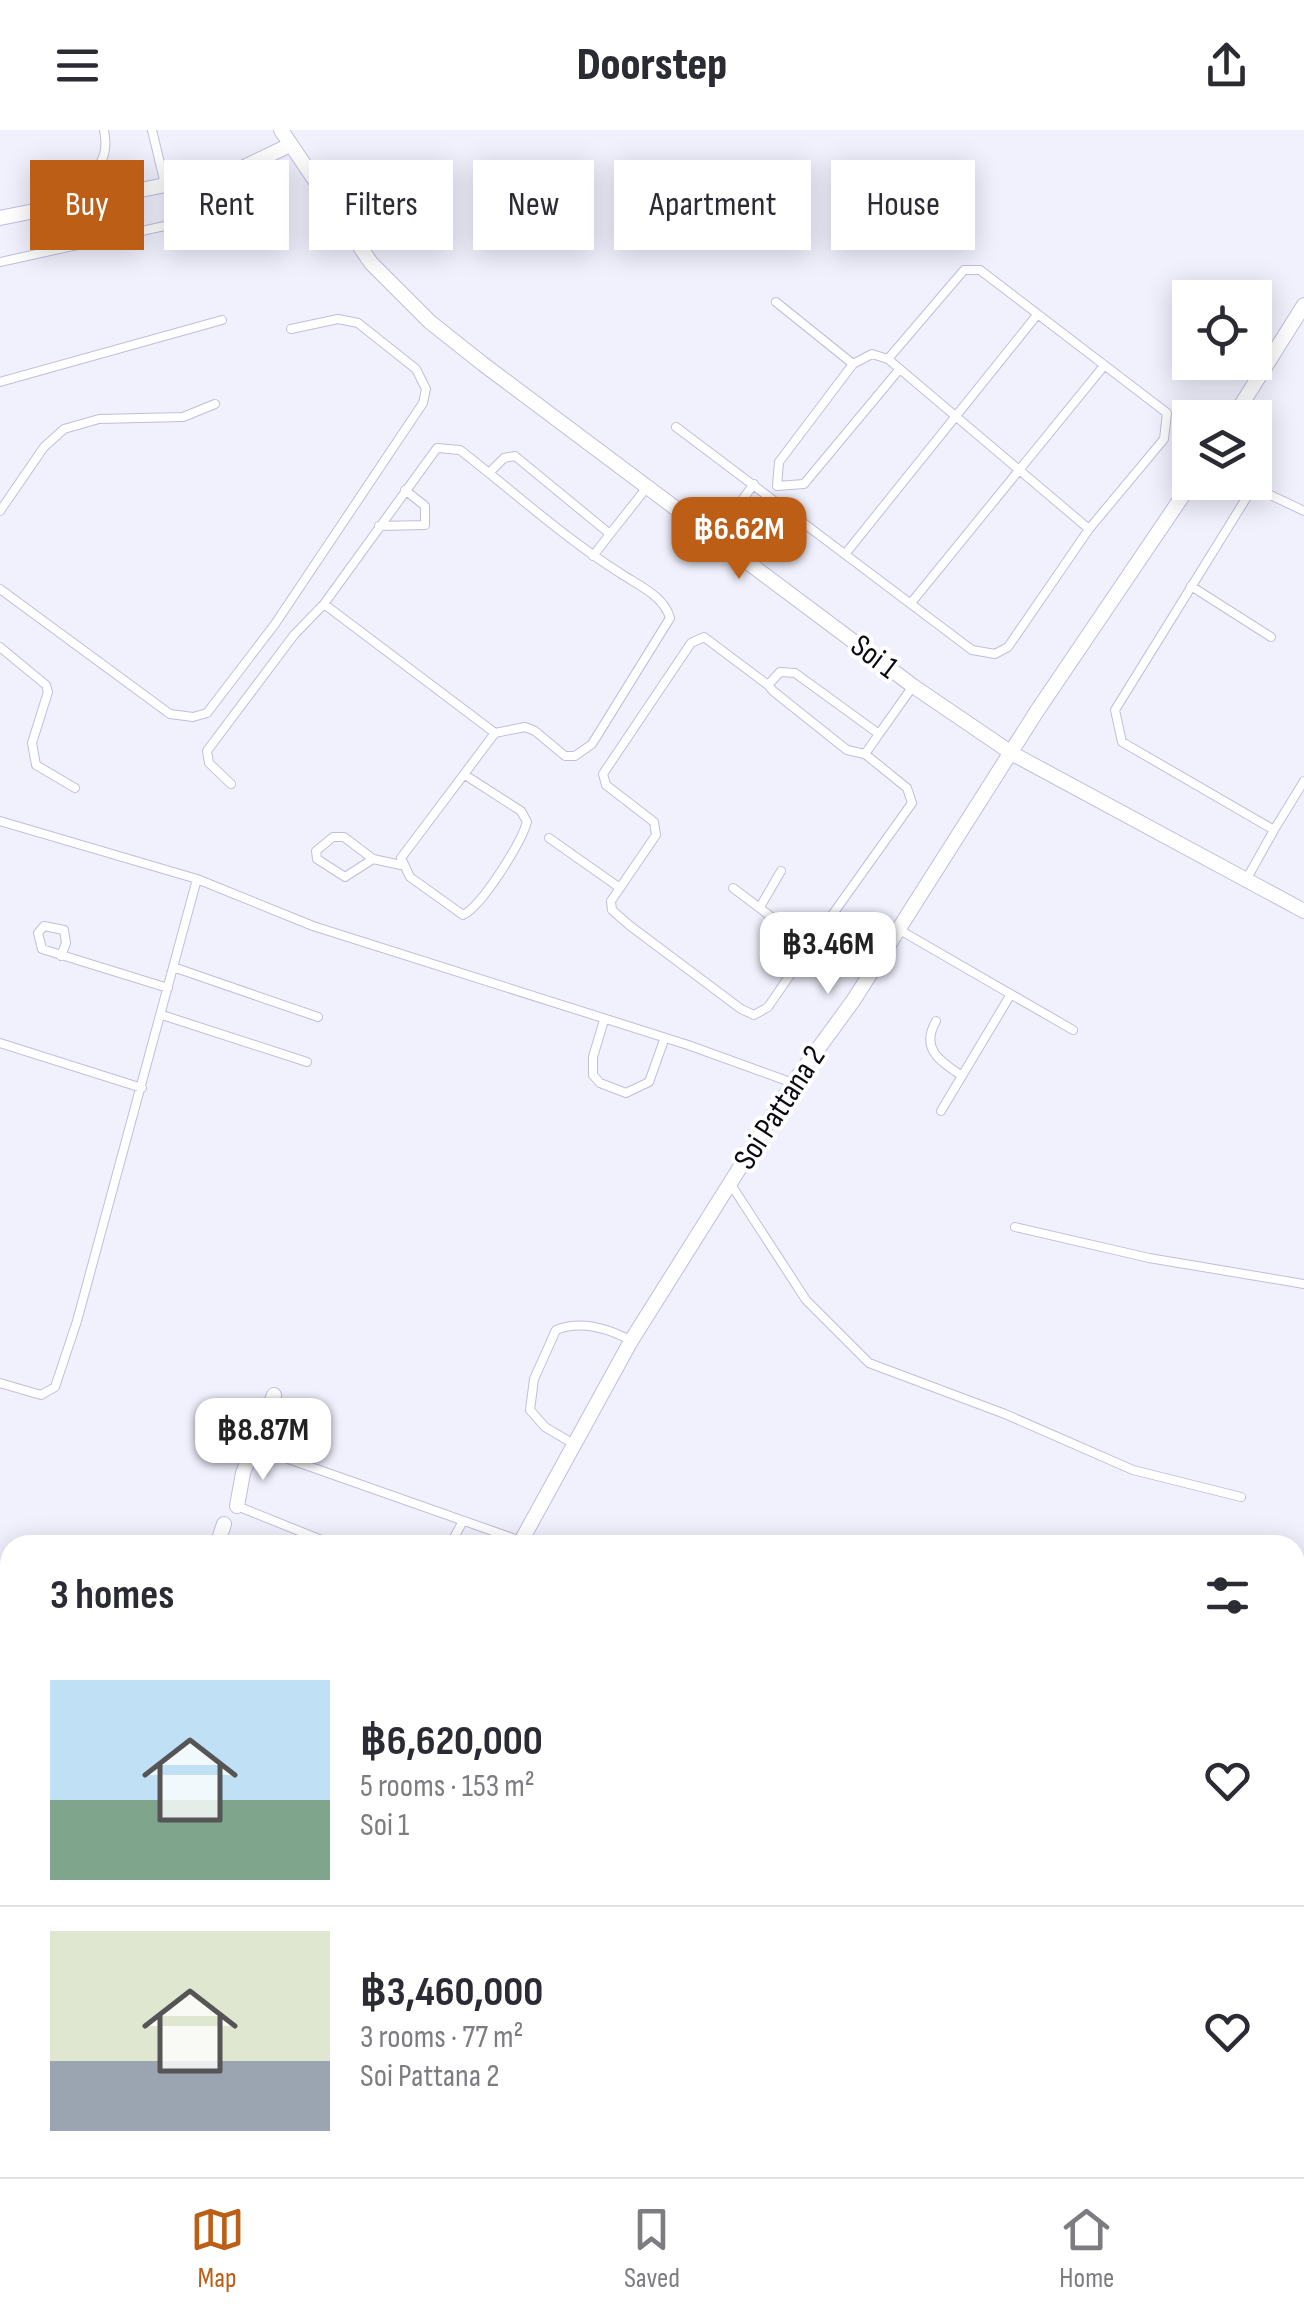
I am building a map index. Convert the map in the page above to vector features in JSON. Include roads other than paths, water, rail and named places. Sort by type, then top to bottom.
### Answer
[{"type":"street","name":"Soi 1","points":[[281,130],[348,234],[401,294],[483,364],[912,686],[1013,754],[1304,911]]},
{"type":"street","points":[[259,160],[290,145]]},
{"type":"street","points":[[0,218],[30,213]]},
{"type":"street","points":[[1244,400],[1304,305]]},
{"type":"street","name":"Soi Pattana 2","points":[[519,1535],[631,1341],[793,1083],[1180,500]]},
{"type":"street","points":[[237,1506],[243,1473],[274,1396]]},
{"type":"street","points":[[220,1535],[224,1524]]},
{"type":"lane","points":[[104,130],[104,160]]},
{"type":"lane","points":[[152,130],[164,178]]},
{"type":"lane","points":[[0,262],[61,250]]},
{"type":"lane","points":[[676,427],[972,650],[995,654],[1008,646],[1090,529],[1164,439],[1169,425],[1166,413],[980,270],[964,270],[888,360]]},
{"type":"lane","points":[[776,302],[852,364]]},
{"type":"lane","points":[[846,553],[1037,314]]},
{"type":"lane","points":[[0,382],[222,320]]},
{"type":"lane","points":[[0,589],[170,714],[193,717],[206,713],[274,624],[424,404],[426,389],[416,368],[358,323],[338,320],[291,329]]},
{"type":"lane","points":[[769,497],[777,486],[780,462],[852,364],[866,355],[888,360],[1090,529]]},
{"type":"lane","points":[[911,603],[1103,367]]},
{"type":"lane","points":[[777,486],[804,484],[898,370]]},
{"type":"lane","points":[[0,512],[44,446],[64,429],[99,419],[182,417],[215,404]]},
{"type":"lane","points":[[231,784],[209,763],[207,751],[294,635],[324,604],[437,448],[460,450],[593,556],[662,602],[669,612],[668,626],[584,751],[565,756],[525,728],[494,733],[409,846],[400,865]]},
{"type":"lane","points":[[489,473],[504,458],[515,456],[610,534]]},
{"type":"lane","points":[[715,536],[754,484]]},
{"type":"lane","points":[[593,556],[648,486]]},
{"type":"lane","points":[[379,526],[416,529],[426,524],[424,506],[405,490]]},
{"type":"lane","points":[[1274,830],[1122,742],[1115,710],[1250,492],[1260,490],[1304,510]]},
{"type":"lane","points":[[1191,586],[1272,637]]},
{"type":"lane","points":[[324,604],[494,733]]},
{"type":"lane","points":[[704,637],[847,750],[865,754],[907,788],[912,803],[768,1006],[754,1015],[741,1010],[612,910],[611,901],[653,844],[656,829],[654,822],[606,785],[602,774],[691,644],[704,637]]},
{"type":"lane","points":[[0,647],[46,685],[32,744],[36,765],[76,788]]},
{"type":"lane","points":[[768,686],[780,672],[795,673],[879,734]]},
{"type":"lane","points":[[865,754],[912,686]]},
{"type":"lane","points":[[373,859],[346,877],[317,859],[316,851],[337,836],[373,859],[400,865],[457,914],[473,909],[527,826],[527,818],[465,774]]},
{"type":"lane","points":[[1246,880],[1304,782]]},
{"type":"lane","points":[[0,822],[197,880],[312,926],[793,1083]]},
{"type":"lane","points":[[550,838],[620,888]]},
{"type":"lane","points":[[760,907],[781,871]]},
{"type":"lane","points":[[0,1384],[33,1394],[48,1394],[55,1387],[142,1088],[197,880]]},
{"type":"lane","points":[[733,888],[810,946]]},
{"type":"lane","points":[[61,956],[66,943],[64,930],[44,926],[38,933],[38,943],[61,956],[168,988]]},
{"type":"lane","points":[[898,929],[1072,1030]]},
{"type":"lane","points":[[173,968],[318,1017]]},
{"type":"lane","points":[[941,1111],[1011,994]]},
{"type":"lane","points":[[162,1015],[307,1062]]},
{"type":"lane","points":[[604,1020],[593,1057],[593,1075],[600,1083],[626,1093],[642,1089],[653,1072],[664,1040]]},
{"type":"lane","points":[[936,1021],[929,1040],[931,1049],[938,1060],[962,1076]]},
{"type":"lane","points":[[0,1043],[142,1088]]},
{"type":"lane","points":[[730,1183],[806,1300],[869,1363],[1004,1414],[1133,1470],[1241,1497]]},
{"type":"lane","points":[[1015,1227],[1149,1258],[1304,1284]]},
{"type":"lane","points":[[572,1444],[545,1427],[530,1410],[534,1378],[556,1330],[572,1324],[618,1334],[631,1341]]},
{"type":"lane","points":[[256,1448],[502,1535]]},
{"type":"lane","points":[[237,1506],[309,1535]]},
{"type":"lane","points":[[455,1535],[463,1521]]}]
